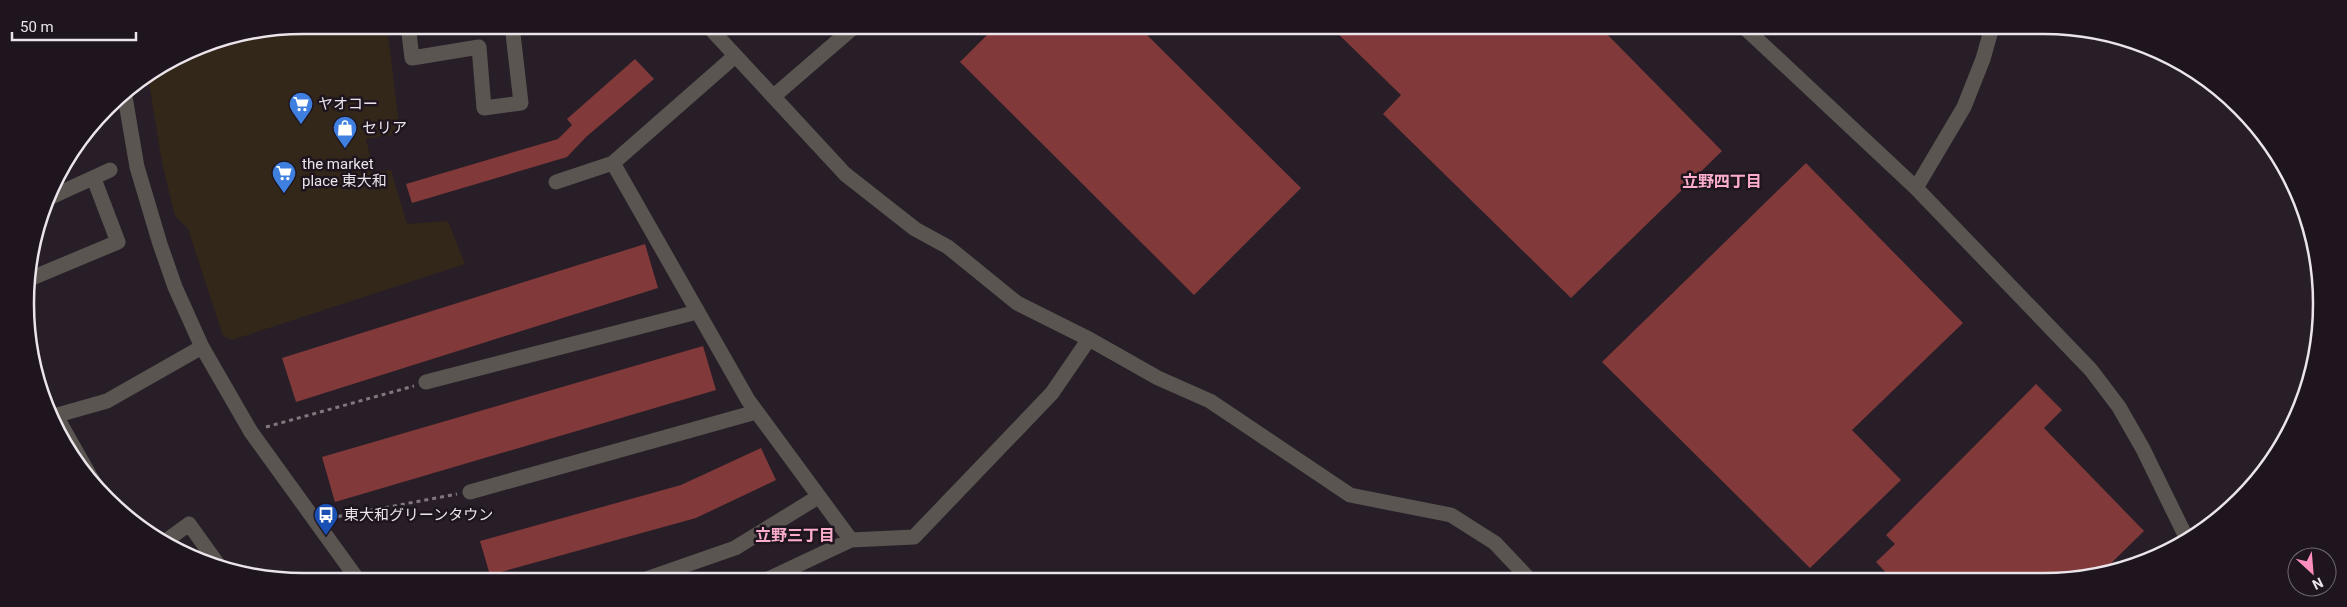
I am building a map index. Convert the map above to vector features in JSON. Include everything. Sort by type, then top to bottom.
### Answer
[{"type":"street","points":[[409,34],[412,58],[479,47],[484,108],[521,103],[513,34]]},
{"type":"street","points":[[715,34],[845,174],[915,229],[948,247],[1017,303],[1089,339],[1158,378],[1210,401],[1350,496],[1450,515],[1495,543],[1523,573]]},
{"type":"street","points":[[774,96],[846,34]]},
{"type":"street","points":[[1751,34],[1916,188],[2091,370],[2118,407],[2143,449],[2184,533]]},
{"type":"street","points":[[1916,188],[1964,106],[1983,59],[1990,34]]},
{"type":"street","points":[[556,182],[613,163],[735,56]]},
{"type":"street","points":[[126,101],[137,167],[157,235],[175,287],[202,347],[251,432],[353,573]]},
{"type":"street","points":[[613,163],[756,412],[851,540]]},
{"type":"street","points":[[57,195],[110,170]]},
{"type":"street","points":[[35,277],[118,242],[94,179]]},
{"type":"street","points":[[426,382],[697,312]]},
{"type":"street","points":[[781,573],[851,540],[914,537],[1052,394],[1089,339]]},
{"type":"street","points":[[58,415],[107,400],[202,347]]},
{"type":"street","points":[[470,492],[756,412]]},
{"type":"street","points":[[675,573],[735,548],[818,497]]},
{"type":"street","points":[[170,537],[189,524],[214,558]]},
{"type":"path","points":[[251,432],[426,382]]},
{"type":"path","points":[[316,522],[470,492]]},
{"type":"shaded area","name":"the market place 東大和","points":[[286,34],[388,34],[400,133],[366,139],[374,172],[391,170],[407,224],[448,221],[465,264],[232,340],[223,336],[188,229],[175,216],[162,163],[149,82],[169,70],[200,54],[217,48],[268,36]]},
{"type":"building","points":[[988,34],[1146,34],[1301,188],[1194,295],[960,62]]},
{"type":"building","points":[[1338,34],[1607,34],[1722,151],[1571,298],[1383,114],[1401,95]]},
{"type":"building","points":[[635,59],[654,79],[586,137],[567,157],[412,203],[406,184],[558,139],[572,125],[567,119]]},
{"type":"building","points":[[1806,163],[1963,323],[1852,430],[1901,480],[1810,568],[1602,362]]},
{"type":"building","points":[[645,244],[658,288],[296,402],[282,358]]},
{"type":"building","points":[[703,346],[716,390],[335,502],[322,457]]},
{"type":"building","points":[[2036,384],[2062,410],[2044,428],[2144,531],[2109,565],[2061,573],[1886,573],[1876,562],[1895,544],[1886,535]]},
{"type":"building","points":[[761,448],[776,480],[696,518],[497,573],[489,573],[480,541],[681,485]]},
{"type":"place","name":"ヤオコー","points":[[301,125]]},
{"type":"place","name":"セリア","points":[[345,149]]},
{"type":"place","name":"the market place 東大和","points":[[284,194]]},
{"type":"place","name":"東大和グリーンタウン","points":[[326,536]]},
{"type":"district","name":"立野四丁目","points":[[1722,181]]},
{"type":"district","name":"立野三丁目","points":[[795,535]]}]
